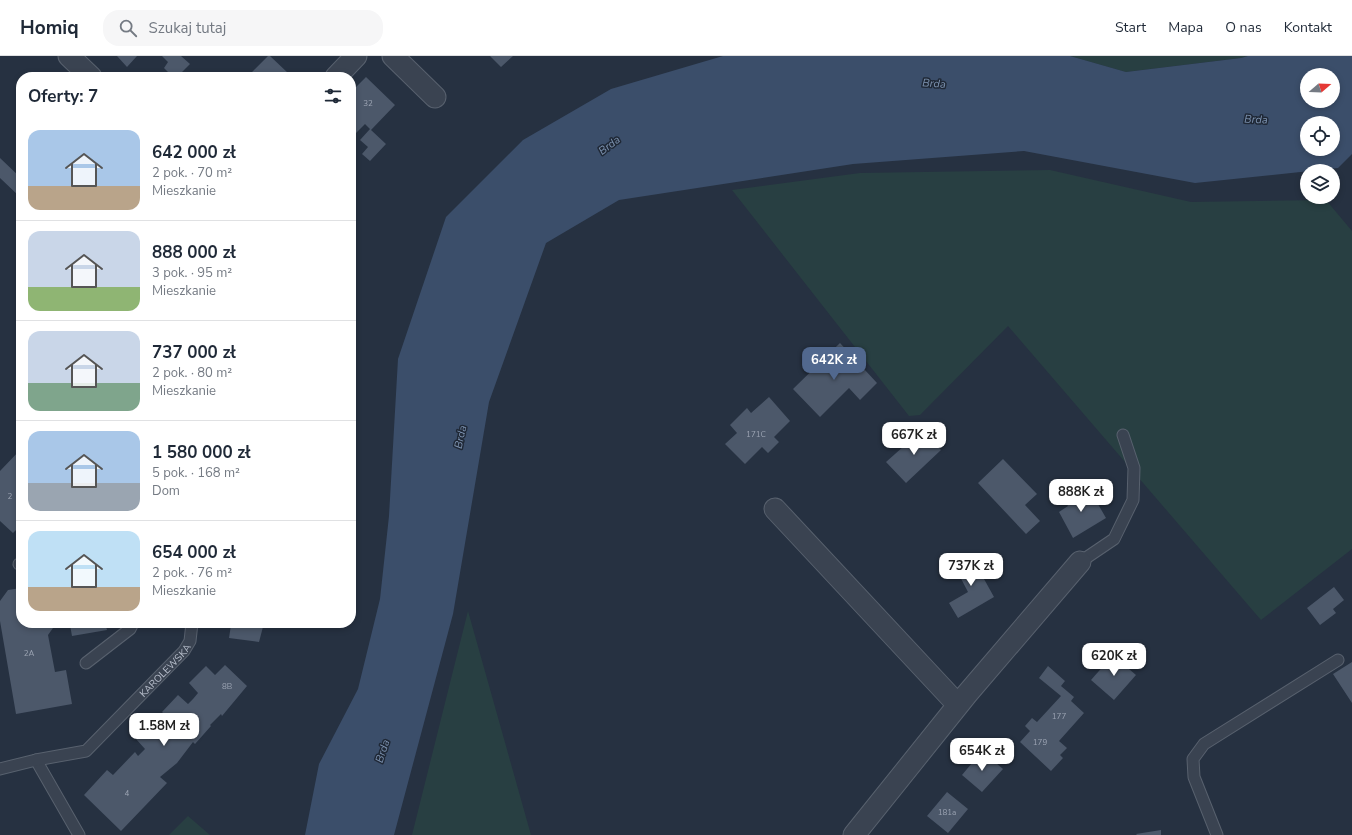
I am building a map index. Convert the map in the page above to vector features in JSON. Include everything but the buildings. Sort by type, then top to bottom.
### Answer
[{"type":"street","points":[[69,56],[86,72]]},
{"type":"street","points":[[341,72],[356,56]]},
{"type":"street","points":[[393,56],[435,97]]},
{"type":"street","points":[[775,509],[958,705]]},
{"type":"street","points":[[854,835],[958,705],[1080,562]]},
{"type":"lane","points":[[1080,562],[1114,539],[1133,500],[1134,468],[1123,435]]},
{"type":"lane","points":[[86,663],[130,628]]},
{"type":"lane","name":"KAROLEWSKA","points":[[0,769],[36,760],[86,751],[184,651],[190,641],[191,628]]},
{"type":"lane","points":[[1217,835],[1194,777],[1193,759],[1204,744],[1338,660]]},
{"type":"lane","points":[[36,760],[79,835]]},
{"type":"green space","points":[[1070,56],[1248,56],[1126,72]]},
{"type":"green space","points":[[1050,170],[1191,202],[1300,200],[1300,204],[1329,204],[1352,231],[1352,549],[1261,620],[1008,326],[920,415],[909,416],[732,190],[860,173]]},
{"type":"green space","points":[[468,611],[531,835],[412,835]]},
{"type":"green space","points":[[188,816],[210,835],[169,835]]},
{"type":"water","name":"Brda","points":[[723,56],[1070,56],[1126,72],[1248,56],[1352,56],[1352,154],[1340,166],[1340,164],[1300,164],[1300,172],[1195,183],[1024,151],[853,164],[619,200],[546,243],[489,402],[453,614],[394,835],[305,835],[319,764],[358,689],[380,599],[389,516],[398,359],[446,217],[523,140],[611,89]]}]
